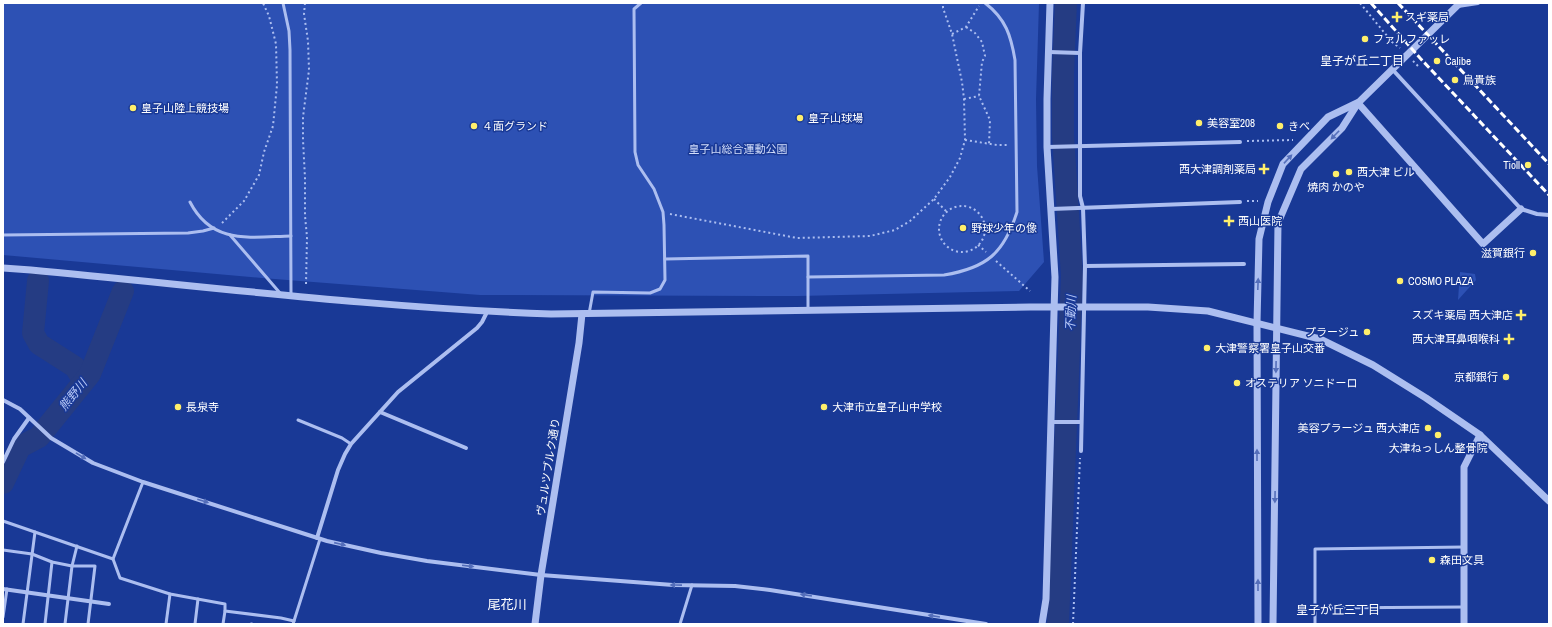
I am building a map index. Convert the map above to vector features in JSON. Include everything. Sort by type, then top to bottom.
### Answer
[{"type":"street","points":[[1042,624],[1046,599],[1052,422],[1058,307],[1048,147],[1047,99],[1050,3]]},
{"type":"street","points":[[1081,451],[1086,266],[1083,208],[1080,196],[1079,146],[1079,53],[1082,3]]},
{"type":"street","points":[[1273,624],[1278,222],[1301,169],[1342,128],[1358,103],[1458,4],[1478,3]]},
{"type":"street","points":[[1049,52],[1079,53]]},
{"type":"street","points":[[1392,69],[1521,209],[1537,214],[1549,215]]},
{"type":"street","points":[[1258,624],[1257,322],[1259,239],[1268,201],[1283,164],[1328,117],[1358,103]]},
{"type":"street","points":[[1358,103],[1483,244],[1521,209]]},
{"type":"street","points":[[1048,147],[1240,142]]},
{"type":"street","points":[[1052,209],[1240,202]]},
{"type":"street","points":[[1086,266],[1244,264]]},
{"type":"street","points":[[3,268],[38,270],[291,296],[487,312],[585,314],[1058,307],[1148,307],[1208,311],[1257,322],[1320,339],[1373,365],[1426,398],[1480,435],[1549,501]]},
{"type":"street","points":[[319,538],[338,470],[351,444],[398,392],[477,328],[487,312]]},
{"type":"street","name":"ヴュルツブルク通り","points":[[535,624],[541,575],[585,314]]},
{"type":"street","points":[[3,400],[20,409],[48,436],[93,464],[144,482],[319,538],[381,554],[541,575],[673,585],[735,586],[770,590],[986,624]]},
{"type":"street","points":[[380,412],[466,448]]},
{"type":"street","points":[[3,462],[14,439],[29,418]]},
{"type":"street","points":[[1052,422],[1081,422]]},
{"type":"street","points":[[1464,624],[1464,467],[1480,435]]},
{"type":"street","points":[[5,589],[109,604]]},
{"type":"lane","points":[[283,3],[289,31],[290,50],[291,296]]},
{"type":"lane","points":[[585,314],[593,292],[650,293],[660,289],[664,280],[664,225],[662,212],[654,189],[638,165],[635,152],[634,9],[641,3]]},
{"type":"lane","points":[[808,277],[944,275],[964,272],[978,266],[992,257],[1004,243],[1017,212],[1015,60],[1013,45],[1008,29],[999,16],[985,3]]},
{"type":"lane","points":[[190,202],[203,222],[230,235],[241,237],[291,236]]},
{"type":"lane","points":[[3,235],[188,233],[214,228]]},
{"type":"lane","points":[[230,235],[282,295]]},
{"type":"lane","points":[[664,259],[808,256],[808,311]]},
{"type":"lane","points":[[298,420],[342,438],[351,444]]},
{"type":"lane","points":[[144,482],[113,559],[120,578],[170,594],[225,604],[223,624]]},
{"type":"lane","points":[[3,522],[113,559]]},
{"type":"lane","points":[[23,624],[35,532]]},
{"type":"lane","points":[[225,611],[281,618],[293,622],[319,538]]},
{"type":"lane","points":[[65,624],[76,546]]},
{"type":"lane","points":[[1315,624],[1315,549],[1464,547]]},
{"type":"lane","points":[[3,550],[32,554],[52,562],[72,566],[94,566],[88,624]]},
{"type":"lane","points":[[45,624],[52,562]]},
{"type":"lane","points":[[680,624],[692,585]]},
{"type":"lane","points":[[3,618],[5,589]]},
{"type":"lane","points":[[166,624],[170,594]]},
{"type":"lane","points":[[195,624],[198,599]]},
{"type":"lane","points":[[1315,608],[1464,607]]},
{"type":"path","points":[[214,228],[225,222],[244,201],[259,175],[264,152],[273,126],[277,85],[276,44],[269,16],[263,3]]},
{"type":"path","points":[[304,3],[308,40],[308,70],[303,117],[305,216],[307,236],[306,285]]},
{"type":"path","points":[[662,212],[797,238],[870,236],[895,230],[910,221],[934,199],[950,177],[960,158],[965,140],[964,99],[952,34],[943,3]]},
{"type":"path","points":[[952,34],[966,27],[982,3]]},
{"type":"path","points":[[1360,3],[1392,42]]},
{"type":"path","points":[[966,27],[975,33],[982,42],[985,56],[982,62],[979,96],[990,120],[989,144]]},
{"type":"path","points":[[964,99],[979,96]]},
{"type":"path","points":[[965,140],[989,144],[1016,145]]},
{"type":"path","points":[[1240,142],[1306,140]]},
{"type":"path","points":[[934,199],[946,211]]},
{"type":"path","points":[[1240,202],[1268,201]]},
{"type":"path","points":[[959,206],[973,209],[982,219],[984,233],[978,245],[968,252],[955,252],[945,245],[939,234],[940,222],[946,211],[959,206]]},
{"type":"path","points":[[978,245],[1030,291]]},
{"type":"path","points":[[1073,624],[1081,451]]},
{"type":"green space","name":"皇子山総合運動公園","points":[[3,3],[1039,3],[1036,99],[1037,166],[1044,262],[1019,291],[798,296],[480,295],[262,278],[3,255]]},
{"type":"green space","points":[[1460,272],[1475,274],[1476,280],[1458,300]]},
{"type":"waterway","name":"不動川","points":[[1058,624],[1072,276],[1063,135],[1063,74],[1066,3]]},
{"type":"waterway","points":[[38,281],[33,333],[39,344],[75,367],[84,381]]},
{"type":"waterway","name":"熊野川","points":[[3,483],[20,447],[39,437],[90,374],[123,291]]},
{"type":"railway","points":[[1371,3],[1420,58],[1549,195]]},
{"type":"railway","points":[[1398,3],[1549,164]]},
{"type":"place","name":"スギ薬局","points":[[1397,17]]},
{"type":"place","name":"ファルファッレ","points":[[1365,39]]},
{"type":"place","name":"Calibe","points":[[1437,61]]},
{"type":"place","name":"鳥貴族","points":[[1455,80]]},
{"type":"place","name":"皇子山陸上競技場","points":[[133,108]]},
{"type":"place","name":"皇子山球場","points":[[800,118]]},
{"type":"place","name":"美容室208","points":[[1199,123]]},
{"type":"place","name":"４面グランド","points":[[474,126]]},
{"type":"place","name":"きべ","points":[[1280,126]]},
{"type":"place","name":"Tioll","points":[[1528,165]]},
{"type":"place","name":"西大津調剤薬局","points":[[1264,169]]},
{"type":"place","name":"西大津 ビル","points":[[1349,172]]},
{"type":"place","name":"焼肉 かのや","points":[[1336,174]]},
{"type":"place","name":"西山医院","points":[[1229,221]]},
{"type":"place","name":"野球少年の像","points":[[963,228]]},
{"type":"place","name":"滋賀銀行","points":[[1533,253]]},
{"type":"place","name":"COSMO PLAZA","points":[[1400,281]]},
{"type":"place","name":"スズキ薬局 西大津店","points":[[1521,315]]},
{"type":"place","name":"プラージュ","points":[[1367,332]]},
{"type":"place","name":"西大津耳鼻咽喉科","points":[[1509,339]]},
{"type":"place","name":"大津警察署皇子山交番","points":[[1207,348]]},
{"type":"place","name":"京都銀行","points":[[1506,377]]},
{"type":"place","name":"オステリア ソニドーロ","points":[[1237,383]]},
{"type":"place","name":"長泉寺","points":[[178,407]]},
{"type":"place","name":"大津市立皇子山中学校","points":[[824,407]]},
{"type":"place","name":"美容プラージュ 西大津店","points":[[1428,428]]},
{"type":"place","name":"大津ねっしん整骨院","points":[[1438,435]]},
{"type":"place","name":"森田文具","points":[[1432,560]]},
{"type":"district","name":"皇子が丘二丁目","points":[[1362,61]]},
{"type":"district","name":"尾花川","points":[[507,604]]},
{"type":"district","name":"皇子が丘三丁目","points":[[1338,610]]}]
